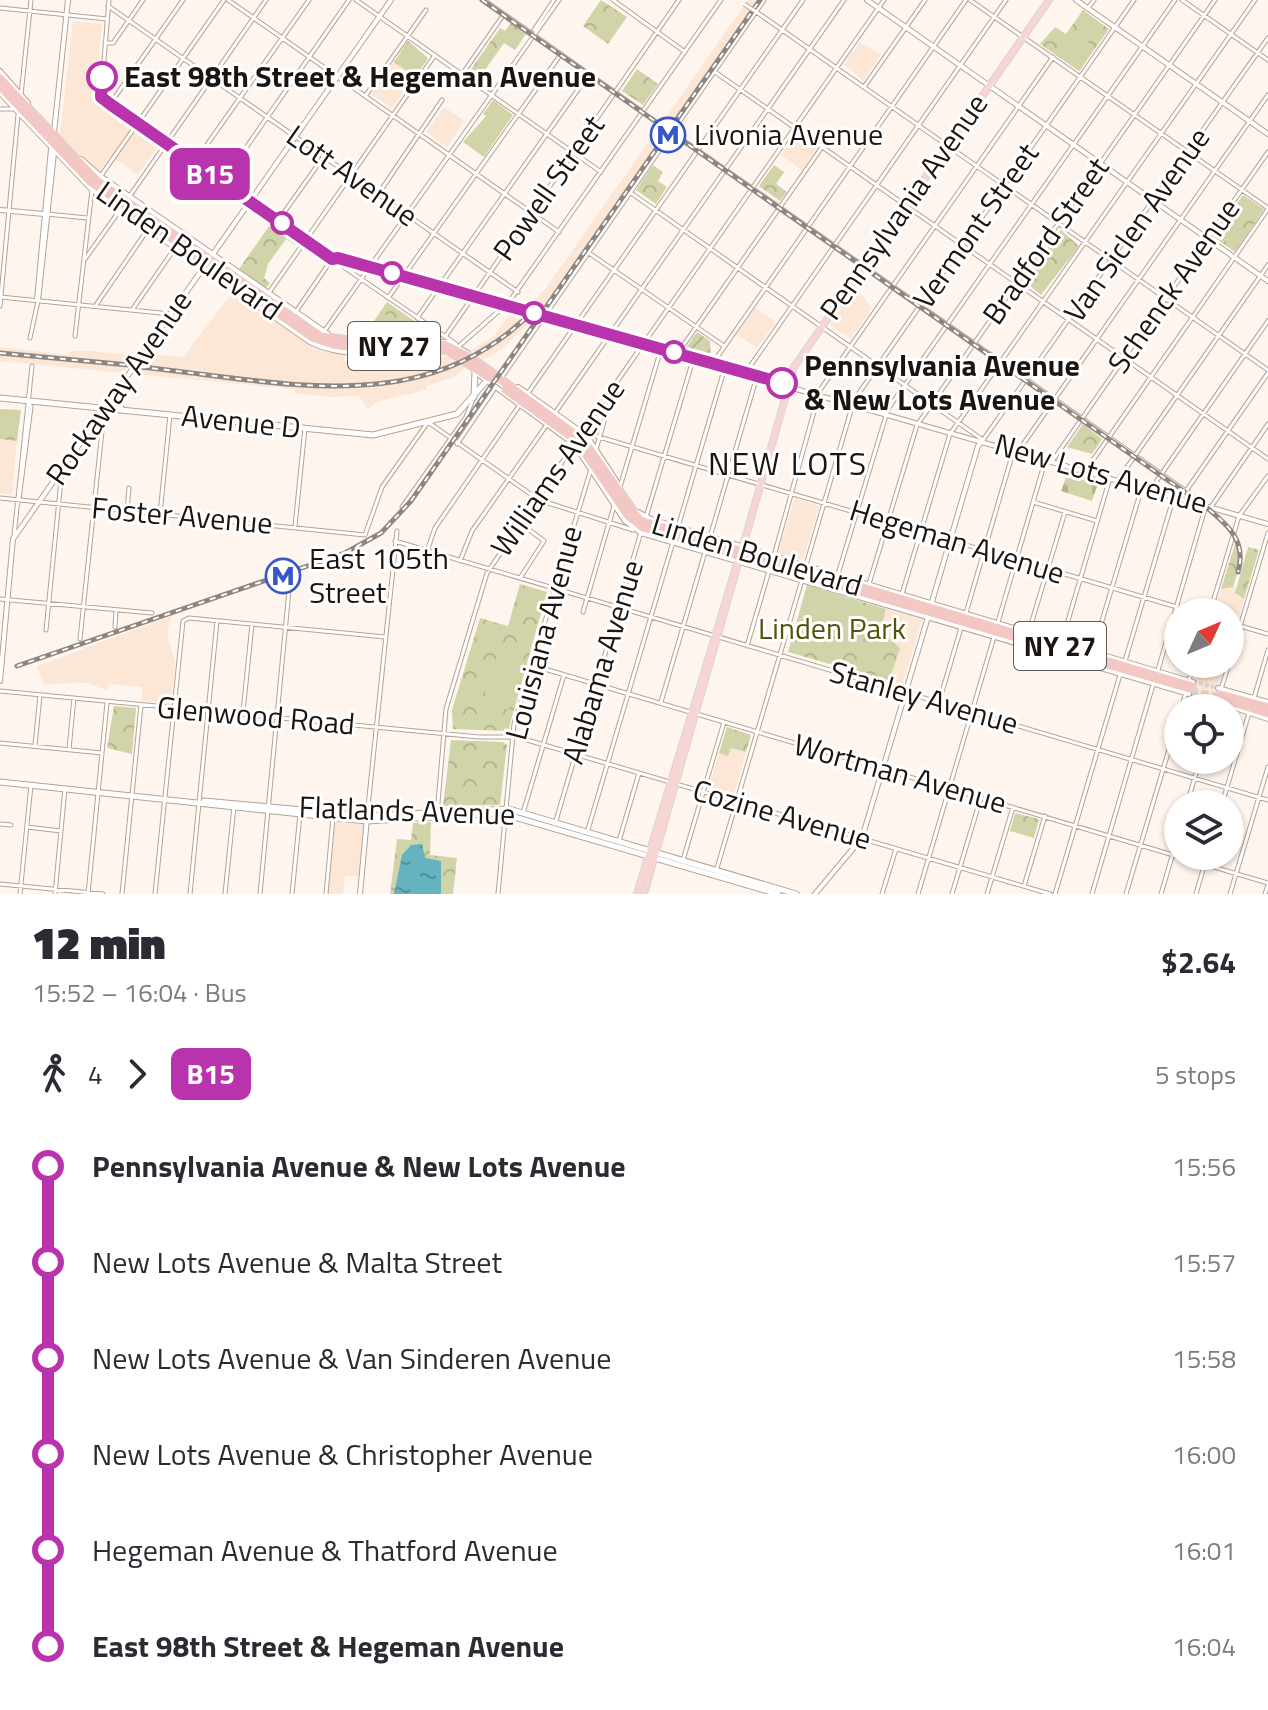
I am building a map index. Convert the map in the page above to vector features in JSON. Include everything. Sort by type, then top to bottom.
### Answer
[{"type":"highway","name":"Linden Boulevard","points":[[0,73],[28,118],[96,183],[208,261],[265,295],[320,339],[404,348],[444,344],[578,438],[610,479],[617,496]]},
{"type":"highway","name":"Linden Boulevard","points":[[0,87],[53,143]]},
{"type":"highway","points":[[28,118],[39,137]]},
{"type":"highway","points":[[160,219],[170,235]]},
{"type":"highway","points":[[148,229],[170,235]]},
{"type":"highway","name":"Linden Boulevard","points":[[208,261],[232,282],[320,339],[402,353],[447,350],[473,364]]},
{"type":"highway","points":[[236,272],[253,289]]},
{"type":"highway","points":[[232,282],[247,298]]},
{"type":"highway","points":[[265,295],[286,306]]},
{"type":"highway","name":"Linden Boulevard","points":[[578,438],[630,519],[642,526],[856,585],[874,594]]},
{"type":"highway","points":[[603,459],[610,479]]},
{"type":"highway","points":[[677,535],[706,536]]},
{"type":"highway","points":[[677,535],[702,551]]},
{"type":"highway","name":"Linden Boulevard","points":[[740,554],[791,566],[845,588],[930,610],[1072,656],[1176,680],[1190,688]]},
{"type":"highway","points":[[774,556],[791,566]]},
{"type":"highway","points":[[838,575],[856,585]]},
{"type":"highway","points":[[825,587],[845,588]]},
{"type":"highway","points":[[874,594],[900,593]]},
{"type":"highway","points":[[874,594],[894,608]]},
{"type":"highway","name":"Linden Boulevard","points":[[930,610],[986,624],[996,630],[1091,652],[1123,668],[1190,688]]},
{"type":"highway","points":[[966,613],[986,624]]},
{"type":"highway","points":[[1041,635],[1060,643]]},
{"type":"highway","points":[[1019,645],[1039,646]]},
{"type":"highway","points":[[1091,652],[1112,656]]},
{"type":"highway","points":[[1072,656],[1091,666]]},
{"type":"highway","points":[[1158,670],[1176,680]]},
{"type":"highway","points":[[1244,700],[1268,705]]},
{"type":"highway","points":[[1244,707],[1268,716]]},
{"type":"highway","points":[[1252,714],[1268,716]]},
{"type":"main road","name":"Pennsylvania Avenue","points":[[637,894],[652,854],[797,361],[1049,0]]},
{"type":"main road","points":[[473,364],[474,397]]},
{"type":"main road","name":"Avenue D","points":[[0,398],[373,435],[457,414],[489,378]]},
{"type":"main road","points":[[114,394],[122,410]]},
{"type":"main road","name":"Flatlands Avenue","points":[[0,782],[367,818],[506,811],[523,813],[554,825]]},
{"type":"main road","name":"Flatlands Avenue","points":[[506,811],[796,894]]},
{"type":"main road","name":"Flatlands Avenue","points":[[587,834],[683,860],[778,894]]},
{"type":"main road","name":"Pennsylvania Avenue","points":[[644,894],[652,854]]},
{"type":"street","points":[[0,306],[31,0]]},
{"type":"street","points":[[30,338],[38,301],[68,0]]},
{"type":"street","points":[[105,43],[113,43],[143,0]]},
{"type":"street","points":[[110,104],[183,0]]},
{"type":"street","points":[[75,336],[87,218],[96,183],[226,0],[559,232]]},
{"type":"street","points":[[83,262],[266,0]]},
{"type":"street","points":[[194,163],[309,0]]},
{"type":"street","points":[[222,182],[349,0]]},
{"type":"street","points":[[356,0],[601,172]]},
{"type":"street","name":"Rockaway Avenue","points":[[13,539],[391,0]]},
{"type":"street","points":[[484,0],[643,112]]},
{"type":"street","points":[[320,339],[556,0]]},
{"type":"street","points":[[613,0],[685,52]]},
{"type":"street","name":"Powell Street","points":[[445,337],[679,0]]},
{"type":"street","points":[[109,3],[101,97],[458,345],[507,305],[518,292],[721,0]]},
{"type":"street","points":[[739,0],[1268,371],[1186,491]]},
{"type":"street","points":[[502,377],[764,0]]},
{"type":"street","points":[[427,551],[435,528],[481,460],[803,0]]},
{"type":"street","points":[[460,561],[472,531],[844,0]]},
{"type":"street","points":[[867,0],[1268,281]]},
{"type":"street","name":"Williams Avenue","points":[[437,815],[448,703],[489,569],[884,0]]},
{"type":"street","points":[[864,87],[925,0]]},
{"type":"street","points":[[713,363],[968,0],[1268,208],[1086,470]]},
{"type":"street","points":[[746,372],[1006,0]]},
{"type":"street","points":[[1076,0],[1268,134]]},
{"type":"street","points":[[1088,8],[1094,0]]},
{"type":"street","name":"Vermont Street","points":[[715,872],[854,403],[1134,0]]},
{"type":"street","points":[[838,575],[886,413],[1175,0]]},
{"type":"street","points":[[1182,0],[1268,60]]},
{"type":"street","name":"Bradford Street","points":[[869,584],[919,422],[1215,0]]},
{"type":"street","points":[[900,593],[953,431],[1255,0]]},
{"type":"street","name":"Lott Avenue","points":[[109,3],[518,292]]},
{"type":"street","points":[[0,8],[107,19]]},
{"type":"street","points":[[365,96],[426,10]]},
{"type":"street","points":[[462,74],[504,14]]},
{"type":"street","name":"Van Siclen Avenue","points":[[815,894],[862,838],[978,446],[1070,321],[1268,38]]},
{"type":"street","points":[[388,298],[561,54]]},
{"type":"street","points":[[265,295],[435,55]]},
{"type":"street","points":[[774,556],[821,394],[851,346],[1053,57]]},
{"type":"street","points":[[715,72],[1268,459]]},
{"type":"street","points":[[417,318],[589,74]]},
{"type":"street","name":"Linden Boulevard","points":[[0,93],[19,105],[39,137],[53,143],[96,183]]},
{"type":"street","points":[[966,613],[1017,450],[1268,95]]},
{"type":"street","points":[[378,194],[442,100]]},
{"type":"street","points":[[0,109],[19,105]]},
{"type":"street","points":[[673,133],[1208,506]]},
{"type":"street","points":[[678,353],[822,147]]},
{"type":"street","name":"Schenck Avenue","points":[[1053,460],[1268,152]]},
{"type":"street","points":[[278,221],[324,156]]},
{"type":"street","points":[[631,193],[983,440]]},
{"type":"street","name":"Linden Boulevard","points":[[124,203],[160,219],[247,298],[320,339],[403,343],[440,341],[458,345],[495,388],[523,400]]},
{"type":"street","name":"Linden Boulevard","points":[[124,203],[148,229],[175,248],[236,272],[265,295]]},
{"type":"street","points":[[0,210],[87,218]]},
{"type":"street","points":[[94,307],[148,229]]},
{"type":"street","points":[[85,247],[93,249]]},
{"type":"street","points":[[132,310],[175,248]]},
{"type":"street","points":[[589,253],[724,346]]},
{"type":"street","points":[[295,313],[332,259]]},
{"type":"street","name":"New Lots Avenue","points":[[332,259],[746,372],[1268,524]]},
{"type":"street","points":[[1118,480],[1268,265]]},
{"type":"street","points":[[0,297],[171,314]]},
{"type":"street","name":"Linden Boulevard","points":[[286,306],[320,339]]},
{"type":"street","points":[[1151,489],[1268,321]]},
{"type":"street","points":[[583,612],[661,349]]},
{"type":"street","name":"Alabama Avenue","points":[[554,825],[693,358]]},
{"type":"street","name":"Linden Boulevard","points":[[473,364],[502,377],[523,400]]},
{"type":"street","points":[[0,681],[2,629],[8,600],[32,366]]},
{"type":"street","points":[[587,834],[725,367]]},
{"type":"street","points":[[706,536],[757,376]]},
{"type":"street","points":[[457,444],[495,388]]},
{"type":"street","points":[[596,450],[614,388]]},
{"type":"street","points":[[402,507],[472,407],[474,397]]},
{"type":"street","points":[[80,639],[104,409]]},
{"type":"street","points":[[160,514],[170,415]]},
{"type":"street","points":[[428,422],[536,498],[610,521],[642,526]]},
{"type":"street","name":"Foster Avenue","points":[[0,498],[365,535],[382,487],[428,422]]},
{"type":"street","points":[[1179,598],[1208,506],[1268,424]]},
{"type":"street","points":[[295,526],[305,428]]},
{"type":"street","name":"Hegeman Avenue","points":[[578,438],[600,436],[1164,603]]},
{"type":"street","name":"Linden Boulevard","points":[[578,438],[603,459],[617,496]]},
{"type":"street","name":"Linden Boulevard","points":[[578,438],[591,469],[617,496],[636,510],[642,526]]},
{"type":"street","points":[[918,894],[1046,458]]},
{"type":"street","name":"Louisiana Avenue","points":[[498,894],[513,736],[531,665],[591,469]]},
{"type":"street","points":[[46,630],[62,470]]},
{"type":"street","points":[[1214,598],[1239,516],[1268,476]]},
{"type":"street","points":[[1060,643],[1110,478]]},
{"type":"street","points":[[1091,652],[1142,487]]},
{"type":"street","points":[[127,511],[129,488]]},
{"type":"street","points":[[1053,894],[1174,496]]},
{"type":"street","points":[[1033,502],[1097,521]]},
{"type":"street","points":[[1029,631],[1065,512]]},
{"type":"street","points":[[519,522],[544,541],[520,578]]},
{"type":"street","points":[[360,894],[397,531]]},
{"type":"street","points":[[1244,607],[1268,533]]},
{"type":"street","name":"Linden Boulevard","points":[[706,536],[769,571],[838,575],[900,593],[961,628],[1029,631],[1041,635]]},
{"type":"street","name":"Stanley Avenue","points":[[395,541],[1268,800]]},
{"type":"street","points":[[660,703],[702,551]]},
{"type":"street","name":"Linden Boulevard","points":[[702,551],[774,556],[825,587],[894,608],[966,613],[1019,645],[1091,666],[1158,670],[1190,688]]},
{"type":"street","points":[[747,646],[769,571]]},
{"type":"street","points":[[260,894],[290,580]]},
{"type":"street","points":[[0,599],[152,613]]},
{"type":"street","points":[[115,627],[116,610]]},
{"type":"street","points":[[155,894],[183,621],[189,618],[385,637]]},
{"type":"street","points":[[190,894],[217,621]]},
{"type":"street","points":[[243,713],[252,624]]},
{"type":"street","points":[[1244,627],[1268,634]]},
{"type":"street","points":[[939,702],[961,628]]},
{"type":"street","points":[[1158,670],[1164,649]]},
{"type":"street","points":[[1254,701],[1268,650]]},
{"type":"street","name":"Linden Boulevard","points":[[1112,656],[1123,668],[1153,685],[1190,688]]},
{"type":"street","name":"Wortman Avenue","points":[[531,665],[1164,853]]},
{"type":"street","points":[[523,813],[564,675]]},
{"type":"street","points":[[1187,694],[1192,678]]},
{"type":"street","points":[[1092,894],[1153,685]]},
{"type":"street","name":"Glenwood Road","points":[[0,691],[444,734],[513,736]]},
{"type":"street","points":[[35,746],[40,695]]},
{"type":"street","points":[[69,749],[74,698]]},
{"type":"street","points":[[88,893],[107,702]]},
{"type":"street","points":[[122,894],[141,705]]},
{"type":"street","points":[[1227,788],[1252,714],[1244,710]]},
{"type":"street","points":[[683,860],[724,722]]},
{"type":"street","name":"Cozine Avenue","points":[[513,736],[1053,894]]},
{"type":"street","points":[[0,743],[102,753]]},
{"type":"street","points":[[1126,894],[1164,766]]},
{"type":"street","points":[[1230,894],[1268,767]]},
{"type":"street","points":[[619,841],[639,773]]},
{"type":"street","points":[[1191,790],[1196,774]]},
{"type":"street","points":[[20,894],[31,785]]},
{"type":"street","points":[[55,892],[65,788]]},
{"type":"street","points":[[952,894],[981,797]]},
{"type":"street","points":[[225,894],[234,805]]},
{"type":"street","points":[[987,894],[1013,807]]},
{"type":"street","points":[[292,894],[300,812]]},
{"type":"street","points":[[326,894],[333,815]]},
{"type":"street","points":[[1024,886],[1045,816]]},
{"type":"street","points":[[0,824],[11,825]]},
{"type":"street","points":[[27,827],[61,831]]},
{"type":"street","points":[[882,894],[896,849]]},
{"type":"street","points":[[1161,894],[1168,870]]},
{"type":"street","points":[[1196,894],[1202,870]]},
{"type":"street","name":"Wortman Avenue","points":[[1223,870],[1268,884]]},
{"type":"street","points":[[0,884],[55,892],[103,894]]},
{"type":"street","points":[[1265,894],[1268,884]]},
{"type":"shaded area","points":[[748,0],[763,0],[584,258],[581,256],[542,310],[528,307],[546,288]]},
{"type":"shaded area","points":[[73,21],[102,24],[95,100],[160,143],[138,175],[111,156],[99,172],[60,135]]},
{"type":"shaded area","points":[[860,42],[881,55],[863,81],[844,64]]},
{"type":"shaded area","points":[[394,62],[415,77],[392,108],[371,94]]},
{"type":"shaded area","points":[[444,107],[465,121],[447,147],[426,132]]},
{"type":"shaded area","points":[[796,133],[817,148],[802,170],[781,155]]},
{"type":"shaded area","points":[[856,287],[872,308],[851,339],[830,325]]},
{"type":"shaded area","points":[[233,292],[315,349],[344,354],[345,361],[385,364],[386,357],[407,362],[449,356],[465,367],[455,377],[426,386],[426,390],[376,402],[368,409],[359,396],[329,397],[295,393],[295,389],[135,374],[149,354],[183,357]]},
{"type":"shaded area","points":[[755,308],[776,322],[757,348],[737,334]]},
{"type":"shaded area","points":[[512,311],[535,317],[503,348],[484,360],[472,350],[494,336]]},
{"type":"shaded area","points":[[0,347],[68,355],[70,351],[93,351],[137,356],[123,373],[0,361]]},
{"type":"shaded area","points":[[0,439],[17,441],[12,495],[0,493]]},
{"type":"shaded area","points":[[795,498],[819,506],[803,560],[778,553]]},
{"type":"shaded area","points":[[1227,586],[1236,588],[1237,596],[1242,598],[1218,598],[1221,589],[1225,590]]},
{"type":"shaded area","points":[[886,609],[922,620],[902,685],[889,681],[900,648],[881,629]]},
{"type":"shaded area","points":[[172,616],[167,633],[175,663],[171,704],[142,701],[142,687],[109,684],[107,690],[86,683],[44,684],[37,666]]},
{"type":"shaded area","points":[[1194,678],[1221,678],[1216,694],[1189,694]]},
{"type":"shaded area","points":[[730,747],[746,752],[734,795],[709,787],[719,753],[728,756]]},
{"type":"shaded area","points":[[335,820],[364,822],[359,877],[345,875],[343,894],[327,894]]},
{"type":"green space","points":[[601,0],[627,17],[608,44],[583,26]]},
{"type":"green space","points":[[1083,10],[1109,29],[1079,71],[1040,44],[1055,27],[1066,34]]},
{"type":"green space","points":[[511,23],[526,34],[515,50],[504,43],[485,70],[495,77],[489,87],[469,72],[500,28],[505,31]]},
{"type":"green space","points":[[1073,34],[1085,37],[1090,46],[1088,58],[1079,71],[1056,55]]},
{"type":"green space","points":[[408,41],[428,58],[415,77],[394,62]]},
{"type":"green space","points":[[637,69],[658,84],[643,105],[622,91]]},
{"type":"green space","points":[[493,100],[513,115],[484,157],[463,142],[486,116],[483,114]]},
{"type":"green space","points":[[653,165],[663,172],[658,181],[667,187],[656,204],[636,190]]},
{"type":"green space","points":[[774,165],[784,172],[776,184],[787,192],[780,201],[759,186]]},
{"type":"green space","points":[[1243,195],[1264,209],[1235,252],[1214,237]]},
{"type":"green space","points":[[1226,219],[1245,233],[1234,248],[1216,234]]},
{"type":"green space","points":[[272,222],[299,240],[295,245],[286,239],[268,264],[264,278],[270,283],[266,288],[239,269]]},
{"type":"green space","points":[[1061,230],[1079,246],[1041,295],[1023,280]]},
{"type":"green space","points":[[387,302],[439,338],[412,340],[364,336]]},
{"type":"green space","points":[[381,311],[403,326],[397,340],[364,336]]},
{"type":"green space","points":[[697,332],[710,341],[711,358],[684,351]]},
{"type":"green space","points":[[0,409],[21,410],[17,441],[0,439]]},
{"type":"green space","points":[[1083,424],[1102,439],[1092,454],[1067,447]]},
{"type":"green space","points":[[1069,469],[1100,478],[1092,501],[1061,491]]},
{"type":"green space","points":[[1236,541],[1239,558],[1235,581],[1233,587],[1221,589]]},
{"type":"green space","points":[[1248,547],[1259,550],[1244,599],[1235,593]]},
{"type":"green space","points":[[520,584],[547,592],[508,731],[453,729],[452,710],[480,618],[508,626]]},
{"type":"green space","name":"Linden Park","points":[[807,585],[886,609],[881,630],[900,648],[889,681],[788,652]]},
{"type":"green space","points":[[820,591],[872,608],[876,620],[866,634],[868,638],[803,619],[807,616],[806,599]],"holes":[[[821,594],[866,607],[873,616],[871,626],[858,632],[819,620],[812,616],[807,605],[812,597]]]},
{"type":"green space","points":[[821,595],[865,608],[859,631],[815,617]]},
{"type":"green space","points":[[508,651],[524,659],[517,682],[494,674],[496,657]]},
{"type":"green space","points":[[493,679],[515,686],[509,709],[495,708],[489,703],[485,690]]},
{"type":"green space","points":[[114,706],[136,708],[132,754],[107,748]]},
{"type":"green space","points":[[727,727],[751,735],[746,752],[731,748],[728,756],[719,753]]},
{"type":"green space","points":[[451,740],[503,742],[507,745],[500,805],[443,806]]},
{"type":"green space","points":[[1015,813],[1039,819],[1034,838],[1010,831]]},
{"type":"green space","points":[[431,822],[430,855],[457,858],[453,894],[390,894],[397,839],[411,840],[413,823]]},
{"type":"water","points":[[422,844],[425,858],[441,861],[441,894],[394,894],[402,855],[411,845]]},
{"type":"tunnel","points":[[1193,682],[1218,688]]},
{"type":"tunnel","points":[[1191,690],[1205,694]]},
{"type":"railway","points":[[482,0],[1206,507],[1222,520],[1238,543],[1238,572]]},
{"type":"railway","points":[[17,666],[345,553],[381,533],[411,501],[760,0]]},
{"type":"railway","points":[[140,367],[299,385],[350,386],[400,381],[448,367],[494,343],[537,307]]},
{"type":"railway","points":[[0,353],[150,367]]},
{"type":"bus line","name":"B15","points":[[102,77],[101,97],[332,259],[338,258],[782,383]]},
{"type":"place","name":"East 98th Street & Hegeman Avenue","points":[[102,77]]},
{"type":"place","name":"Livonia Avenue","points":[[668,135]]},
{"type":"place","name":"Pennsylvania Avenue & New Lots Avenue","points":[[782,383]]},
{"type":"place","name":"East 105th Street","points":[[283,576]]},
{"type":"district","name":"NEW LOTS","points":[[788,464]]}]
